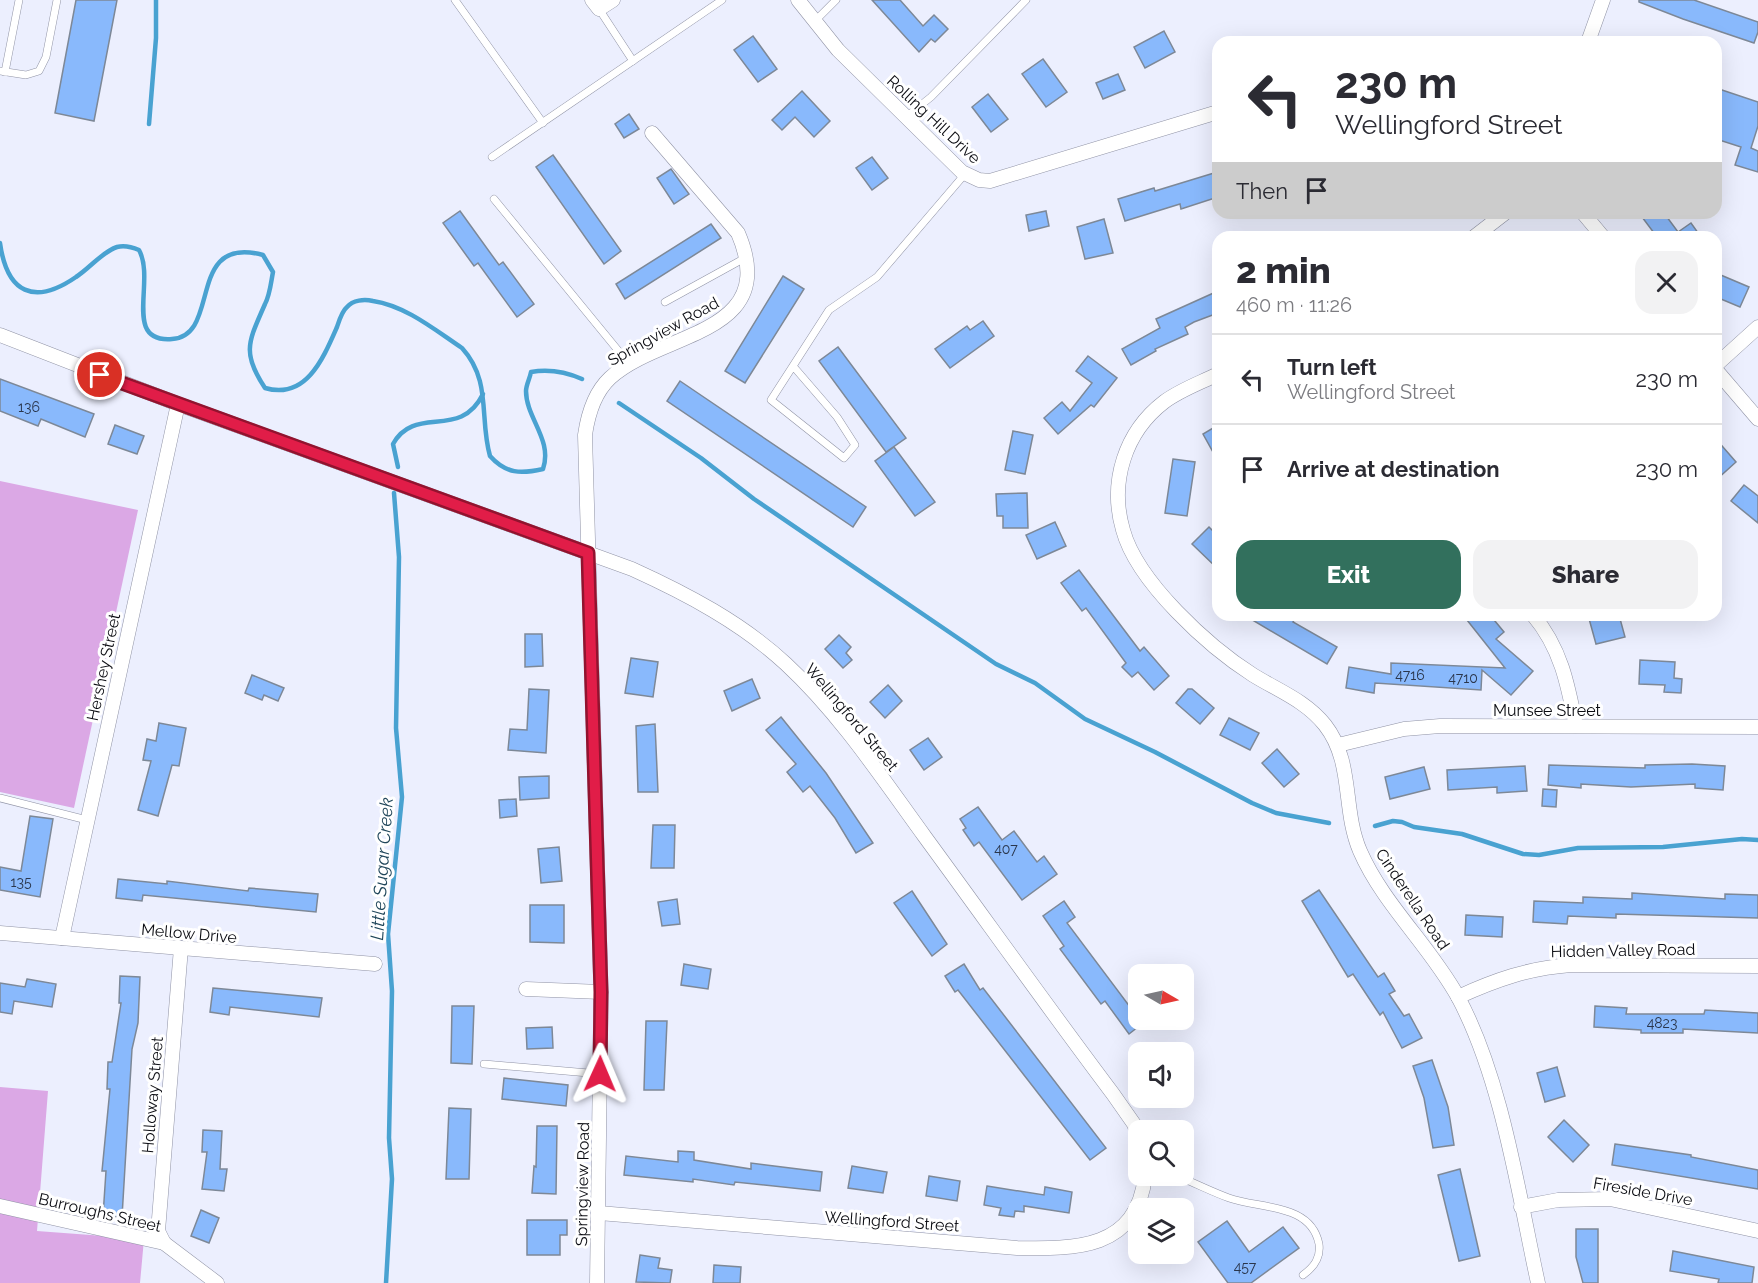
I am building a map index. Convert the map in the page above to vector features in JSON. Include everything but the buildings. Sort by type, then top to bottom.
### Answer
[{"type":"street","points":[[596,5],[613,0]]},
{"type":"street","name":"Rolling Hill Drive","points":[[798,0],[838,50],[965,174],[979,180],[990,181],[1212,114]]},
{"type":"street","points":[[1590,36],[1603,0]]},
{"type":"street","points":[[652,133],[738,233],[745,258]]},
{"type":"street","points":[[1482,231],[1497,219]]},
{"type":"street","points":[[1588,219],[1599,231]]},
{"type":"street","name":"Springview Road","points":[[597,1283],[601,992],[585,435],[587,417],[600,390],[611,377],[630,365],[724,319],[738,303],[745,284],[745,258]]},
{"type":"street","points":[[1722,362],[1758,327]]},
{"type":"street","name":"Wellingford Street","points":[[0,335],[178,404],[632,569],[675,588],[724,617],[786,664],[818,696],[867,757],[1131,1120]]},
{"type":"street","points":[[1722,375],[1758,419]]},
{"type":"street","name":"Cinderella Road","points":[[1212,377],[1162,403],[1135,433],[1125,453],[1118,488],[1122,529],[1135,556],[1150,577],[1173,607],[1200,635],[1254,675],[1310,709],[1325,725],[1338,745],[1345,770],[1351,824],[1360,851],[1373,876],[1434,959],[1458,997],[1484,1055],[1538,1283]]},
{"type":"street","name":"Hershey Street","points":[[62,938],[178,404]]},
{"type":"street","points":[[1537,621],[1554,644],[1564,668],[1576,726]]},
{"type":"street","name":"Munsee Street","points":[[1338,745],[1404,729],[1440,726],[1758,728]]},
{"type":"street","name":"Mellow Drive","points":[[0,933],[375,964]]},
{"type":"street","name":"Holloway Street","points":[[164,1243],[158,1231],[181,948]]},
{"type":"street","name":"Hidden Valley Road","points":[[1458,997],[1506,976],[1541,967],[1758,966]]},
{"type":"street","points":[[526,989],[601,992]]},
{"type":"street","name":"Wellingford Street","points":[[598,1213],[1017,1248],[1069,1249],[1093,1243],[1121,1228],[1137,1205],[1142,1186]]},
{"type":"street","name":"Fireside Drive","points":[[1521,1207],[1558,1200],[1610,1199],[1758,1231]]},
{"type":"street","name":"Burroughs Street","points":[[0,1206],[164,1243],[217,1283]]},
{"type":"lane","points":[[19,0],[3,72],[26,75],[39,71],[46,57],[57,0]]},
{"type":"lane","points":[[455,0],[543,123]]},
{"type":"lane","points":[[492,157],[722,0]]},
{"type":"lane","points":[[815,21],[836,0]]},
{"type":"lane","points":[[906,117],[931,97],[1026,0]]},
{"type":"lane","points":[[596,5],[633,61]]},
{"type":"lane","points":[[793,366],[837,417],[855,445],[844,458],[771,400],[829,310],[877,277],[965,174]]},
{"type":"lane","points":[[494,199],[630,365]]},
{"type":"lane","points":[[665,302],[745,258]]},
{"type":"lane","points":[[0,798],[87,820]]},
{"type":"lane","points":[[484,1064],[600,1074]]},
{"type":"lane","points":[[1194,1183],[1231,1198],[1287,1211],[1305,1220],[1316,1234],[1320,1252],[1317,1262],[1303,1275]]},
{"type":"shaded area","points":[[0,481],[138,510],[74,808],[0,792]]},
{"type":"shaded area","points":[[0,1087],[48,1091],[37,1231],[144,1239],[140,1283],[0,1283]]},
{"type":"waterway","points":[[149,124],[156,38],[156,0]]},
{"type":"waterway","name":"Little Sugar Creek","points":[[0,243],[9,273],[16,283],[25,290],[35,292],[61,286],[117,247],[123,246],[139,250],[143,263],[144,321],[148,331],[157,338],[172,339],[187,334],[196,322],[213,272],[223,259],[239,252],[263,255],[273,272],[268,297],[252,337],[250,355],[257,376],[265,388],[279,390],[292,388],[311,374],[326,352],[344,311],[352,303],[370,300],[409,313],[462,348],[471,361],[481,387],[490,456],[502,466],[514,471],[528,472],[543,469],[545,458],[545,448],[527,401],[526,389],[531,372],[557,372],[582,379]]},
{"type":"waterway","name":"Little Sugar Creek","points":[[398,467],[393,444],[402,432],[413,426],[462,416],[473,408],[483,394]]},
{"type":"waterway","points":[[619,403],[701,458],[754,499],[996,664],[1035,683],[1085,719],[1155,752],[1252,803],[1276,813],[1329,823]]},
{"type":"waterway","name":"Little Sugar Creek","points":[[386,1283],[392,1179],[389,1138],[392,991],[388,934],[402,797],[396,728],[399,557],[394,493]]},
{"type":"waterway","points":[[1375,826],[1393,821],[1402,822],[1414,827],[1462,834],[1523,854],[1539,855],[1578,848],[1663,847],[1742,839],[1758,840]]},
{"type":"route","points":[[100,375],[588,553],[601,992],[600,1074]]}]
